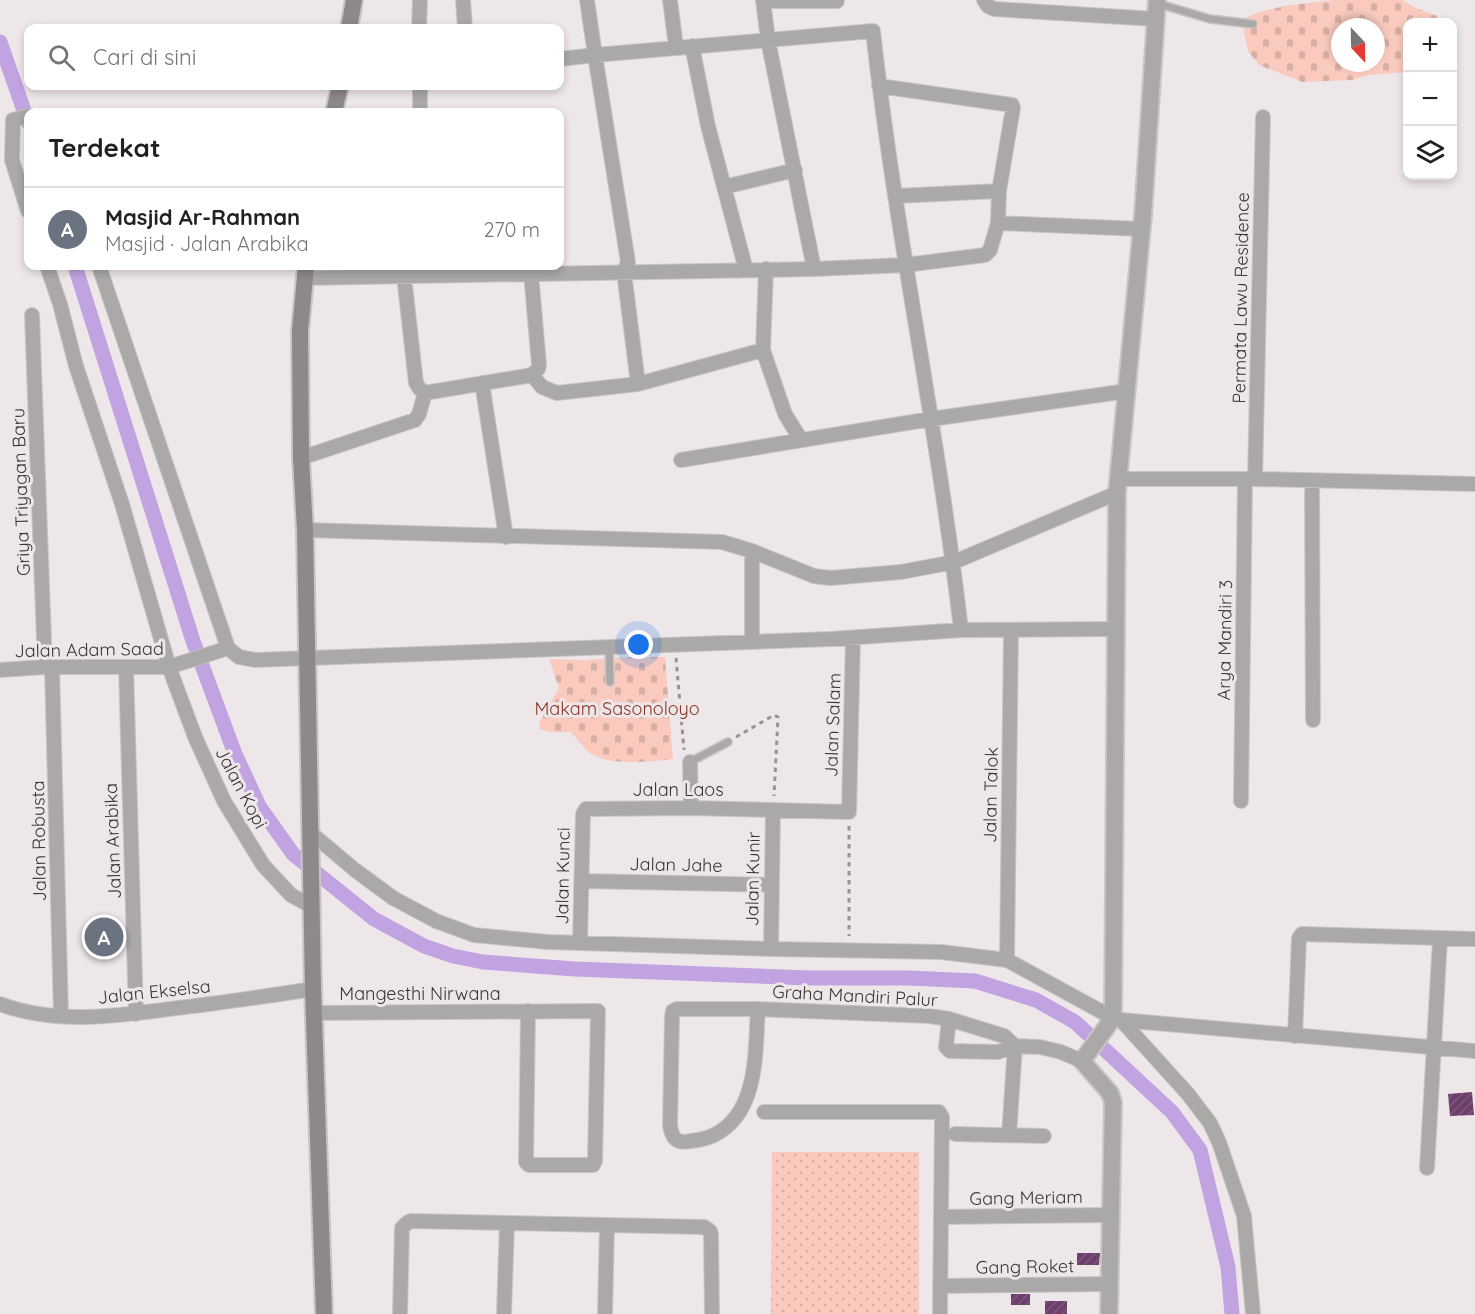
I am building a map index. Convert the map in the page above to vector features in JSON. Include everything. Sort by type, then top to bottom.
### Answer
[{"type":"main road","points":[[350,24],[354,0]]},
{"type":"main road","points":[[335,108],[339,90]]},
{"type":"main road","points":[[305,272],[300,331],[301,458],[305,530],[313,1013],[324,1314]]},
{"type":"street","points":[[419,24],[420,0]]},
{"type":"street","points":[[463,0],[465,24]]},
{"type":"street","points":[[587,0],[628,261],[624,272],[638,384]]},
{"type":"street","points":[[670,0],[676,47]]},
{"type":"street","points":[[984,0],[994,9],[1156,7],[1141,230],[1119,486],[1115,629],[1115,1020],[1085,1058],[1110,1093],[1113,1101],[1109,1314]]},
{"type":"street","points":[[814,269],[768,40],[763,1],[837,1]]},
{"type":"street","points":[[564,59],[873,31],[905,265],[954,562],[961,630]]},
{"type":"street","points":[[692,46],[708,126],[746,270]]},
{"type":"street","points":[[305,272],[404,276],[422,270],[531,273],[814,269],[905,265],[985,255],[990,250],[998,223],[999,191],[1012,105],[879,86]]},
{"type":"street","points":[[420,90],[420,108]]},
{"type":"street","points":[[24,117],[13,120],[12,160],[24,198]]},
{"type":"street","name":"Permata Lawu Residence","points":[[1250,479],[1263,117]]},
{"type":"street","points":[[724,186],[795,170]]},
{"type":"street","points":[[896,196],[999,191]]},
{"type":"street","points":[[998,223],[1141,230]]},
{"type":"street","points":[[766,269],[763,350],[785,414],[801,440]]},
{"type":"street","name":"Jalan Kopi","points":[[48,270],[76,366],[195,736],[224,801],[263,865],[291,895],[311,904]]},
{"type":"street","points":[[100,270],[225,649],[246,659],[306,659],[609,648],[853,638],[961,630],[1115,629]]},
{"type":"street","points":[[425,393],[532,375],[538,369],[531,273]]},
{"type":"street","points":[[404,276],[416,383],[425,393]]},
{"type":"street","name":"Griya Triyagan Baru","points":[[32,315],[49,667]]},
{"type":"street","points":[[532,375],[542,387],[557,393],[638,384],[763,350]]},
{"type":"street","points":[[482,383],[506,537]]},
{"type":"street","points":[[681,460],[931,419],[1127,391]]},
{"type":"street","points":[[301,458],[415,420],[420,414],[425,393]]},
{"type":"street","points":[[305,530],[506,537],[702,540],[722,542],[752,550],[814,576],[830,578],[901,572],[954,562],[1119,486],[1250,479],[1475,484]]},
{"type":"street","name":"Arya Mandiri 3","points":[[1241,801],[1250,479]]},
{"type":"street","points":[[1312,481],[1313,720]]},
{"type":"street","points":[[752,550],[752,641]]},
{"type":"street","name":"Jalan Talok","points":[[1007,960],[1011,630]]},
{"type":"street","name":"Jalan Salam","points":[[849,812],[853,638]]},
{"type":"street","name":"Jalan Adam Saad","points":[[0,670],[174,665],[225,649]]},
{"type":"street","name":"Jalan Robusta","points":[[49,667],[61,1015]]},
{"type":"street","name":"Jalan Arabika","points":[[126,667],[136,1014]]},
{"type":"street","points":[[690,762],[691,808]]},
{"type":"street","name":"Jalan Laos","points":[[584,811],[589,808],[691,808],[849,812]]},
{"type":"street","name":"Jalan Kunir","points":[[771,950],[772,810]]},
{"type":"street","name":"Jalan Kunci","points":[[580,942],[584,811]]},
{"type":"street","points":[[311,839],[393,898],[436,921],[474,935],[548,942],[771,950],[941,952],[1007,960],[1115,1020],[1188,1095],[1210,1124],[1219,1142],[1244,1216],[1253,1314]]},
{"type":"street","name":"Jalan Jahe","points":[[582,881],[770,885]]},
{"type":"street","points":[[1295,1035],[1299,938],[1302,934],[1475,939]]},
{"type":"street","points":[[1426,1168],[1440,939]]},
{"type":"street","name":"Jalan Ekselsa","points":[[0,1004],[21,1012],[95,1016],[136,1014],[313,989]]},
{"type":"street","name":"Graha Mandiri Palur","points":[[758,1009],[753,1078],[747,1100],[734,1119],[718,1133],[686,1143],[678,1142],[674,1138],[670,1125],[673,1011],[758,1009],[930,1016],[949,1019],[1004,1036],[1015,1046]]},
{"type":"street","name":"Mangesthi Nirwana","points":[[313,1013],[528,1011],[598,1011],[595,1161],[592,1165],[530,1166],[525,1162],[528,1011]]},
{"type":"street","name":"Graha Mandiri Palur","points":[[949,1019],[946,1047],[950,1051],[998,1052],[1015,1046],[1044,1048],[1085,1058]]},
{"type":"street","points":[[1115,1020],[1475,1051]]},
{"type":"street","points":[[1010,1135],[1015,1046]]},
{"type":"street","points":[[764,1112],[939,1112],[942,1117],[940,1314]]},
{"type":"street","points":[[956,1134],[1044,1136]]},
{"type":"street","name":"Gang Meriam","points":[[941,1217],[1110,1215]]},
{"type":"street","points":[[400,1314],[402,1228],[411,1221],[707,1229],[711,1235],[712,1314]]},
{"type":"street","points":[[504,1314],[507,1223]]},
{"type":"street","points":[[605,1314],[607,1226]]},
{"type":"street","name":"Gang Roket","points":[[940,1286],[1110,1284]]},
{"type":"lane","points":[[1156,7],[1210,19],[1253,24]]},
{"type":"lane","points":[[609,648],[610,682]]},
{"type":"lane","points":[[690,762],[728,742]]},
{"type":"path","points":[[675,645],[685,754],[690,762]]},
{"type":"path","points":[[728,742],[774,715],[778,717],[772,810]]},
{"type":"path","points":[[849,812],[849,950]]},
{"type":"green space","points":[[1336,0],[1402,0],[1437,16],[1436,18],[1403,18],[1403,72],[1369,75],[1352,80],[1302,82],[1259,65],[1248,51],[1244,33],[1247,17],[1279,7]]},
{"type":"green space","name":"Makam Sasonoloyo","points":[[665,657],[673,759],[642,762],[606,760],[590,753],[571,732],[551,732],[539,729],[540,721],[559,688],[549,659],[584,660]]},
{"type":"green space","points":[[772,1152],[919,1152],[919,1314],[771,1314]]},
{"type":"building","points":[[1472,1092],[1474,1115],[1450,1116],[1448,1094]]},
{"type":"building","points":[[1077,1253],[1100,1253],[1099,1265],[1077,1265]]},
{"type":"building","points":[[1011,1294],[1030,1294],[1030,1305],[1011,1305]]},
{"type":"building","points":[[1045,1301],[1067,1301],[1067,1314],[1045,1314]]},
{"type":"waterway","points":[[0,42],[24,111]]},
{"type":"waterway","points":[[76,270],[193,641],[235,754],[259,806],[293,854],[374,919],[424,946],[453,956],[483,962],[575,969],[808,978],[909,978],[975,981],[1036,1000],[1075,1022],[1172,1112],[1200,1150],[1228,1267],[1232,1314]]},
{"type":"place","name":"Masjid Ar-Rahman","points":[[104,937]]}]
